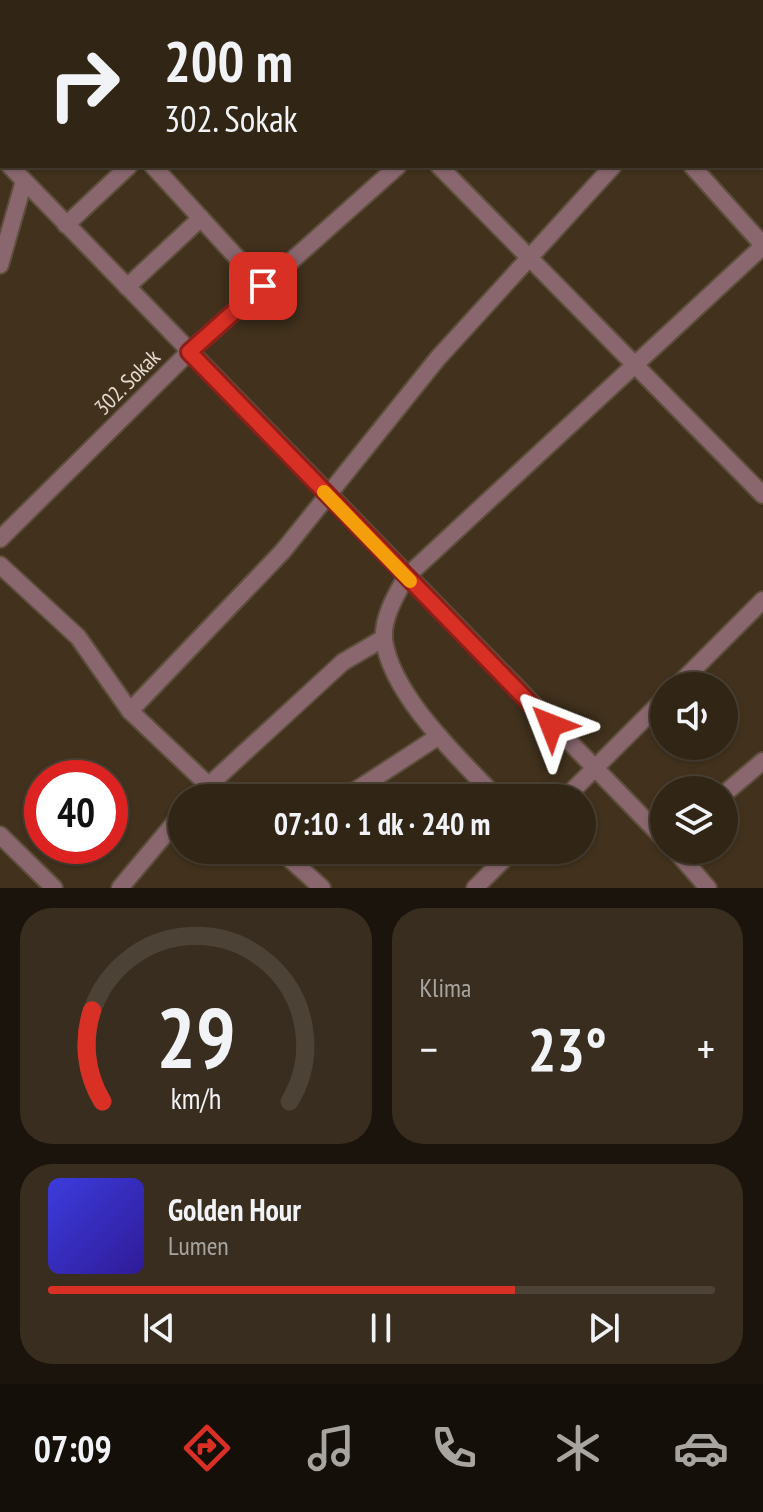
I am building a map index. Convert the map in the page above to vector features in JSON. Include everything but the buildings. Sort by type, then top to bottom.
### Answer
[{"type":"street","points":[[12,168],[650,825]]},
{"type":"street","points":[[66,225],[127,168]]},
{"type":"street","points":[[155,168],[263,286]]},
{"type":"street","name":"302. Sokak","points":[[0,539],[189,352],[396,168]]},
{"type":"street","points":[[441,168],[763,495]]},
{"type":"street","points":[[130,711],[283,551],[438,358],[611,168]]},
{"type":"street","points":[[484,784],[439,736],[398,679],[384,638],[390,605],[406,577],[763,246],[694,168]]},
{"type":"street","points":[[0,265],[24,181]]},
{"type":"street","points":[[127,287],[201,218]]},
{"type":"street","points":[[0,565],[78,637],[130,711],[206,784],[343,662],[384,638]]},
{"type":"street","points":[[691,672],[763,600]]},
{"type":"street","points":[[579,784],[650,713]]},
{"type":"street","points":[[365,784],[439,736]]},
{"type":"street","points":[[738,782],[763,761]]},
{"type":"street","points":[[120,888],[168,831]]},
{"type":"street","points":[[0,835],[54,888]]},
{"type":"street","points":[[295,864],[322,888]]},
{"type":"street","points":[[475,888],[499,864]]},
{"type":"street","points":[[687,864],[708,888]]},
{"type":"slow traffic","points":[[324,492],[410,581]]},
{"type":"route","points":[[263,286],[189,352],[551,725]]}]
